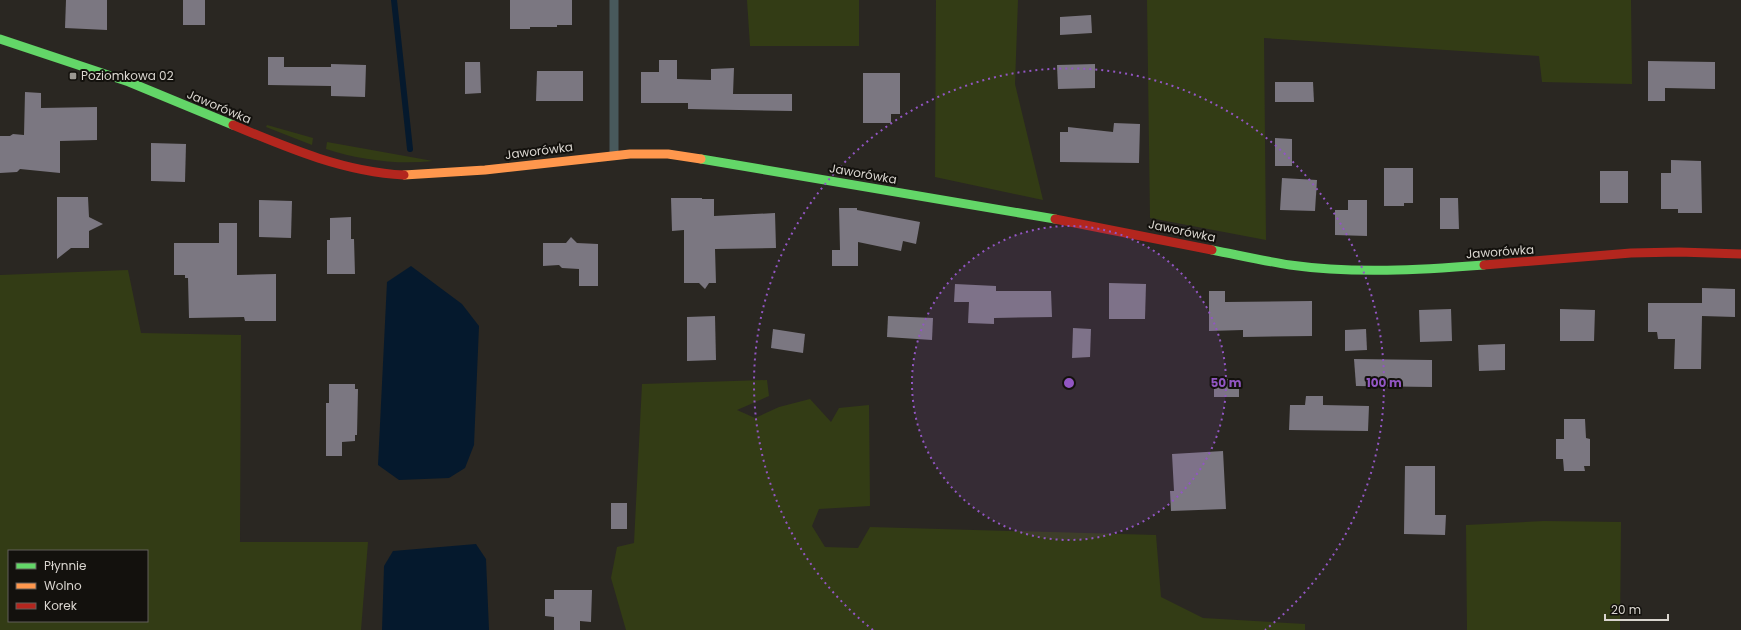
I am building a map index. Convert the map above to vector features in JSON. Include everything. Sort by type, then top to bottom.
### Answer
[{"type":"street","name":"Jaworówka","points":[[0,40],[77,64],[169,98],[253,134],[318,158],[350,167],[380,173],[415,175],[450,173],[547,163],[614,154],[654,153],[683,156],[1029,214],[1290,265],[1357,270],[1418,270],[1631,253],[1678,252],[1741,254]]},
{"type":"lane","points":[[614,0],[614,154]]},
{"type":"green space","points":[[747,0],[859,0],[859,46],[750,46]]},
{"type":"green space","points":[[936,0],[1018,0],[1015,84],[1043,200],[935,177]]},
{"type":"green space","points":[[1147,0],[1631,0],[1632,84],[1542,82],[1539,56],[1264,38],[1266,240],[1150,218]]},
{"type":"green space","points":[[267,125],[313,138],[312,145],[266,127]]},
{"type":"green space","points":[[327,142],[433,161],[393,162],[366,159],[326,149]]},
{"type":"green space","points":[[128,270],[141,333],[241,335],[240,542],[368,542],[361,630],[0,630],[0,275]]},
{"type":"green space","points":[[767,380],[769,396],[737,410],[755,418],[779,407],[810,399],[831,422],[839,408],[869,405],[870,506],[819,509],[812,526],[825,547],[858,548],[870,527],[1156,535],[1161,597],[1203,618],[1305,624],[1305,630],[626,630],[611,578],[617,547],[634,543],[642,384]]},
{"type":"green space","points":[[1544,521],[1621,522],[1620,630],[1467,630],[1466,525]]},
{"type":"water","points":[[411,266],[462,304],[479,326],[474,445],[465,468],[449,478],[399,480],[378,465],[387,282]]},
{"type":"water","points":[[476,544],[486,559],[489,630],[382,630],[384,566],[393,551]]},
{"type":"building","points":[[66,0],[107,0],[107,30],[65,28]]},
{"type":"building","points":[[183,0],[205,0],[205,25],[183,25]]},
{"type":"building","points":[[510,0],[572,0],[572,25],[557,25],[557,27],[530,27],[530,29],[510,29]]},
{"type":"building","points":[[1091,15],[1092,33],[1060,35],[1060,17]]},
{"type":"building","points":[[268,57],[284,57],[284,67],[331,67],[331,64],[366,65],[365,97],[331,96],[331,86],[268,85]]},
{"type":"building","points":[[659,60],[677,60],[677,79],[711,80],[711,69],[734,68],[733,94],[792,94],[792,111],[688,109],[688,103],[641,103],[641,72],[659,72]]},
{"type":"building","points":[[1648,61],[1715,62],[1715,89],[1665,88],[1665,101],[1648,101]]},
{"type":"building","points":[[465,62],[480,62],[481,93],[465,94]]},
{"type":"building","points":[[1095,64],[1095,88],[1058,89],[1057,65]]},
{"type":"building","points":[[537,71],[583,71],[583,101],[536,101]]},
{"type":"building","points":[[863,73],[900,73],[900,114],[891,114],[891,123],[863,123]]},
{"type":"building","points":[[1275,82],[1313,82],[1314,102],[1275,102]]},
{"type":"building","points":[[25,92],[41,93],[41,108],[97,107],[97,140],[60,141],[60,173],[20,169],[17,172],[0,173],[0,136],[10,136],[13,134],[24,135]]},
{"type":"building","points":[[1114,123],[1140,124],[1139,163],[1060,162],[1060,132],[1068,132],[1068,127],[1113,132]]},
{"type":"building","points":[[1275,138],[1292,139],[1292,166],[1275,166]]},
{"type":"building","points":[[151,143],[186,144],[185,182],[151,181]]},
{"type":"building","points":[[1671,160],[1701,161],[1702,213],[1678,213],[1678,209],[1661,209],[1661,173],[1671,173]]},
{"type":"building","points":[[1384,168],[1413,168],[1413,203],[1404,203],[1404,206],[1384,206]]},
{"type":"building","points":[[1600,171],[1628,171],[1628,203],[1600,203]]},
{"type":"building","points":[[1282,178],[1317,180],[1315,211],[1280,210]]},
{"type":"building","points":[[57,197],[88,197],[89,217],[103,224],[89,231],[89,248],[71,248],[57,259]]},
{"type":"building","points":[[671,198],[714,199],[714,216],[775,213],[776,248],[715,249],[716,283],[709,283],[705,289],[699,283],[684,283],[684,230],[672,231]]},
{"type":"building","points":[[1440,198],[1458,198],[1459,229],[1440,229]]},
{"type":"building","points":[[259,200],[292,201],[291,238],[259,237]]},
{"type":"building","points":[[1348,200],[1367,200],[1367,236],[1335,235],[1335,210],[1348,210]]},
{"type":"building","points":[[839,208],[857,208],[857,210],[920,222],[916,244],[903,241],[901,251],[858,242],[858,266],[832,266],[832,250],[840,250]]},
{"type":"building","points":[[351,217],[351,239],[354,239],[355,274],[327,274],[327,240],[330,240],[330,218]]},
{"type":"building","points":[[219,223],[237,223],[237,275],[276,274],[276,321],[245,321],[244,317],[189,318],[188,278],[185,278],[185,275],[174,275],[174,243],[219,243]]},
{"type":"building","points":[[571,237],[577,243],[598,244],[598,286],[579,286],[579,269],[562,268],[559,265],[543,266],[543,243],[566,243]]},
{"type":"building","points":[[1109,283],[1146,284],[1145,319],[1109,319]]},
{"type":"building","points":[[955,284],[996,286],[996,291],[1051,291],[1052,317],[994,318],[994,324],[968,323],[969,302],[954,302]]},
{"type":"building","points":[[1702,288],[1735,289],[1735,317],[1702,316],[1701,369],[1674,369],[1675,339],[1658,339],[1657,332],[1648,332],[1648,303],[1702,303]]},
{"type":"building","points":[[1209,291],[1225,291],[1225,302],[1312,301],[1312,336],[1243,337],[1243,330],[1209,331]]},
{"type":"building","points":[[1451,309],[1452,341],[1420,342],[1419,310]]},
{"type":"building","points":[[1560,309],[1595,310],[1594,341],[1560,341]]},
{"type":"building","points":[[715,316],[716,360],[687,361],[687,317]]},
{"type":"building","points":[[888,316],[933,318],[932,340],[887,337]]},
{"type":"building","points":[[1073,328],[1091,329],[1090,357],[1072,358]]},
{"type":"building","points":[[773,329],[805,334],[803,353],[771,348]]},
{"type":"building","points":[[1366,329],[1367,350],[1345,351],[1345,330]]},
{"type":"building","points":[[1505,344],[1505,370],[1479,371],[1478,345]]},
{"type":"building","points":[[1354,359],[1432,360],[1432,387],[1356,386]]},
{"type":"building","points":[[1214,379],[1239,379],[1239,397],[1214,397]]},
{"type":"building","points":[[329,384],[355,384],[355,389],[358,389],[357,435],[355,435],[355,441],[342,442],[342,456],[326,456],[326,403],[329,403]]},
{"type":"building","points":[[1306,396],[1323,396],[1323,405],[1369,406],[1368,431],[1289,430],[1290,405],[1305,405]]},
{"type":"building","points":[[1564,419],[1585,419],[1586,438],[1590,439],[1590,466],[1584,466],[1585,471],[1564,471],[1563,459],[1556,459],[1556,439],[1564,439]]},
{"type":"building","points":[[1223,451],[1226,509],[1171,511],[1170,491],[1174,491],[1172,454]]},
{"type":"building","points":[[1405,466],[1435,466],[1435,515],[1446,515],[1445,535],[1404,534]]},
{"type":"building","points":[[611,503],[627,503],[627,529],[611,529]]},
{"type":"building","points":[[554,590],[592,590],[591,622],[580,621],[580,630],[554,630],[554,617],[545,616],[545,599],[554,599]]},
{"type":"waterway","points":[[394,0],[410,149]]},
{"type":"traffic: fast","points":[[0,39],[129,82],[233,125]]},
{"type":"traffic: fast","points":[[701,159],[1055,219]]},
{"type":"traffic: fast","points":[[1212,250],[1290,265],[1338,270],[1411,270],[1484,265]]},
{"type":"traffic: slow","points":[[404,175],[485,170],[630,154],[668,154],[701,159]]},
{"type":"traffic: jam","points":[[233,125],[317,158],[360,169],[404,175]]},
{"type":"traffic: jam","points":[[1055,219],[1212,250]]},
{"type":"traffic: jam","points":[[1484,265],[1631,253],[1679,252],[1741,254]]},
{"type":"place","name":"Poziomkowa 02","points":[[73,76]]}]
